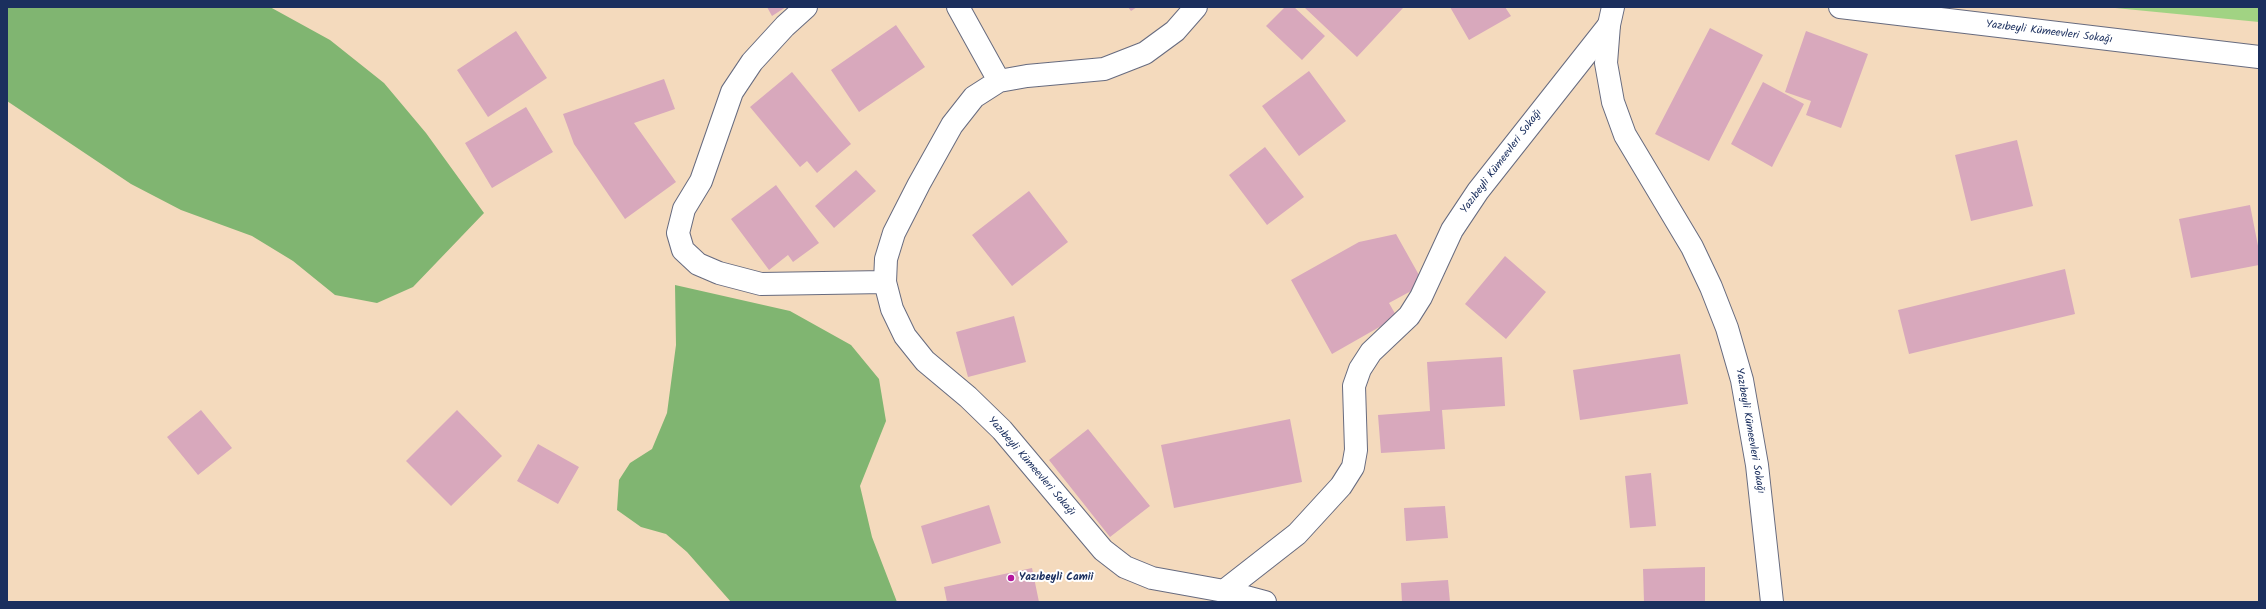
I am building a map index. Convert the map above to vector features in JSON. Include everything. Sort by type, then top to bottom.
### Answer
[{"type":"street","points":[[806,7],[785,26],[752,62],[732,92],[701,181],[684,209],[678,233],[683,250],[698,264],[719,273],[761,284],[885,282]]},
{"type":"street","points":[[958,7],[999,81]]},
{"type":"street","name":"Yazıbeyli Kümeevleri Sokağı","points":[[1196,7],[1175,31],[1145,53],[1104,69],[1027,76],[999,81],[974,97],[952,125],[894,233],[886,259],[885,282],[892,309],[906,336],[925,361],[968,397],[1002,430],[1103,550],[1125,567],[1152,578],[1224,591],[1265,602]]},
{"type":"street","name":"Yazıbeyli Kümeevleri Sokağı","points":[[1840,7],[2259,58]]},
{"type":"street","name":"Yazıbeyli Kümeevleri Sokağı","points":[[1224,591],[1297,534],[1342,486],[1353,467],[1356,450],[1354,386],[1360,369],[1371,352],[1409,316],[1421,297],[1452,230],[1478,191],[1611,16]]},
{"type":"street","name":"Yazıbeyli Kümeevleri Sokağı","points":[[1611,16],[1606,63],[1613,102],[1625,135],[1692,247],[1711,287],[1727,328],[1742,380],[1757,465],[1772,602]]},
{"type":"green space","points":[[7,7],[270,7],[330,40],[384,83],[426,133],[484,213],[413,287],[377,303],[335,295],[293,261],[252,236],[181,210],[131,184],[7,101]]},
{"type":"green space","points":[[2105,7],[2259,7],[2259,22]]},
{"type":"green space","points":[[675,285],[790,311],[851,345],[879,379],[886,421],[860,486],[872,537],[897,602],[731,602],[687,552],[666,534],[641,527],[617,510],[619,480],[630,463],[652,449],[667,413],[676,345]]},
{"type":"building","points":[[767,7],[786,7],[772,16]]},
{"type":"building","points":[[1128,7],[1137,7],[1131,11]]},
{"type":"building","points":[[1285,7],[1294,7],[1325,36],[1302,60],[1266,26]]},
{"type":"building","points":[[1304,7],[1402,7],[1403,8],[1357,57]]},
{"type":"building","points":[[1450,7],[1505,7],[1511,16],[1469,40]]},
{"type":"building","points":[[896,25],[925,67],[859,112],[831,70]]},
{"type":"building","points":[[1710,28],[1763,55],[1709,161],[1655,134]]},
{"type":"building","points":[[516,31],[547,78],[488,117],[457,70]]},
{"type":"building","points":[[1806,31],[1868,54],[1841,128],[1806,115],[1811,101],[1785,92]]},
{"type":"building","points":[[1309,71],[1346,121],[1299,156],[1262,106]]},
{"type":"building","points":[[792,72],[851,144],[817,173],[807,161],[800,167],[750,107]]},
{"type":"building","points":[[664,79],[675,109],[634,123],[676,182],[625,219],[574,144],[563,114]]},
{"type":"building","points":[[1763,82],[1804,104],[1772,167],[1731,144]]},
{"type":"building","points":[[526,107],[553,152],[492,188],[465,143]]},
{"type":"building","points":[[2017,140],[2033,206],[1971,221],[1955,155]]},
{"type":"building","points":[[1265,147],[1304,197],[1267,225],[1229,175]]},
{"type":"building","points":[[856,170],[876,191],[834,228],[815,206]]},
{"type":"building","points":[[776,185],[819,243],[793,262],[788,255],[769,270],[731,219]]},
{"type":"building","points":[[1029,191],[1068,242],[1012,286],[972,235]]},
{"type":"building","points":[[2250,205],[2259,251],[2259,265],[2191,278],[2179,219]]},
{"type":"building","points":[[1396,234],[1424,284],[1389,303],[1397,317],[1332,354],[1291,280],[1359,242]]},
{"type":"building","points":[[1505,256],[1546,292],[1506,339],[1465,304]]},
{"type":"building","points":[[2065,269],[2075,314],[1909,354],[1898,310]]},
{"type":"building","points":[[1014,316],[1026,362],[968,377],[956,332]]},
{"type":"building","points":[[1680,354],[1688,404],[1580,420],[1573,370]]},
{"type":"building","points":[[1502,357],[1505,406],[1442,410],[1445,449],[1381,453],[1378,415],[1430,411],[1427,362]]},
{"type":"building","points":[[201,410],[232,448],[198,475],[167,437]]},
{"type":"building","points":[[457,410],[502,456],[451,506],[406,461]]},
{"type":"building","points":[[1290,419],[1302,482],[1174,508],[1161,445]]},
{"type":"building","points":[[1088,429],[1150,506],[1110,537],[1049,460]]},
{"type":"building","points":[[538,444],[579,467],[558,504],[517,481]]},
{"type":"building","points":[[1651,473],[1656,526],[1630,528],[1625,476]]},
{"type":"building","points":[[989,505],[1001,543],[932,564],[921,526]]},
{"type":"building","points":[[1445,506],[1448,538],[1406,541],[1404,508]]},
{"type":"building","points":[[1705,567],[1705,602],[1644,602],[1643,569]]},
{"type":"building","name":"Yazıbeyli Camii","points":[[1032,568],[1039,602],[947,602],[944,587]]},
{"type":"building","points":[[1448,580],[1450,602],[1402,602],[1401,583]]},
{"type":"place","name":"Yazıbeyli Camii","points":[[1011,578]]}]
